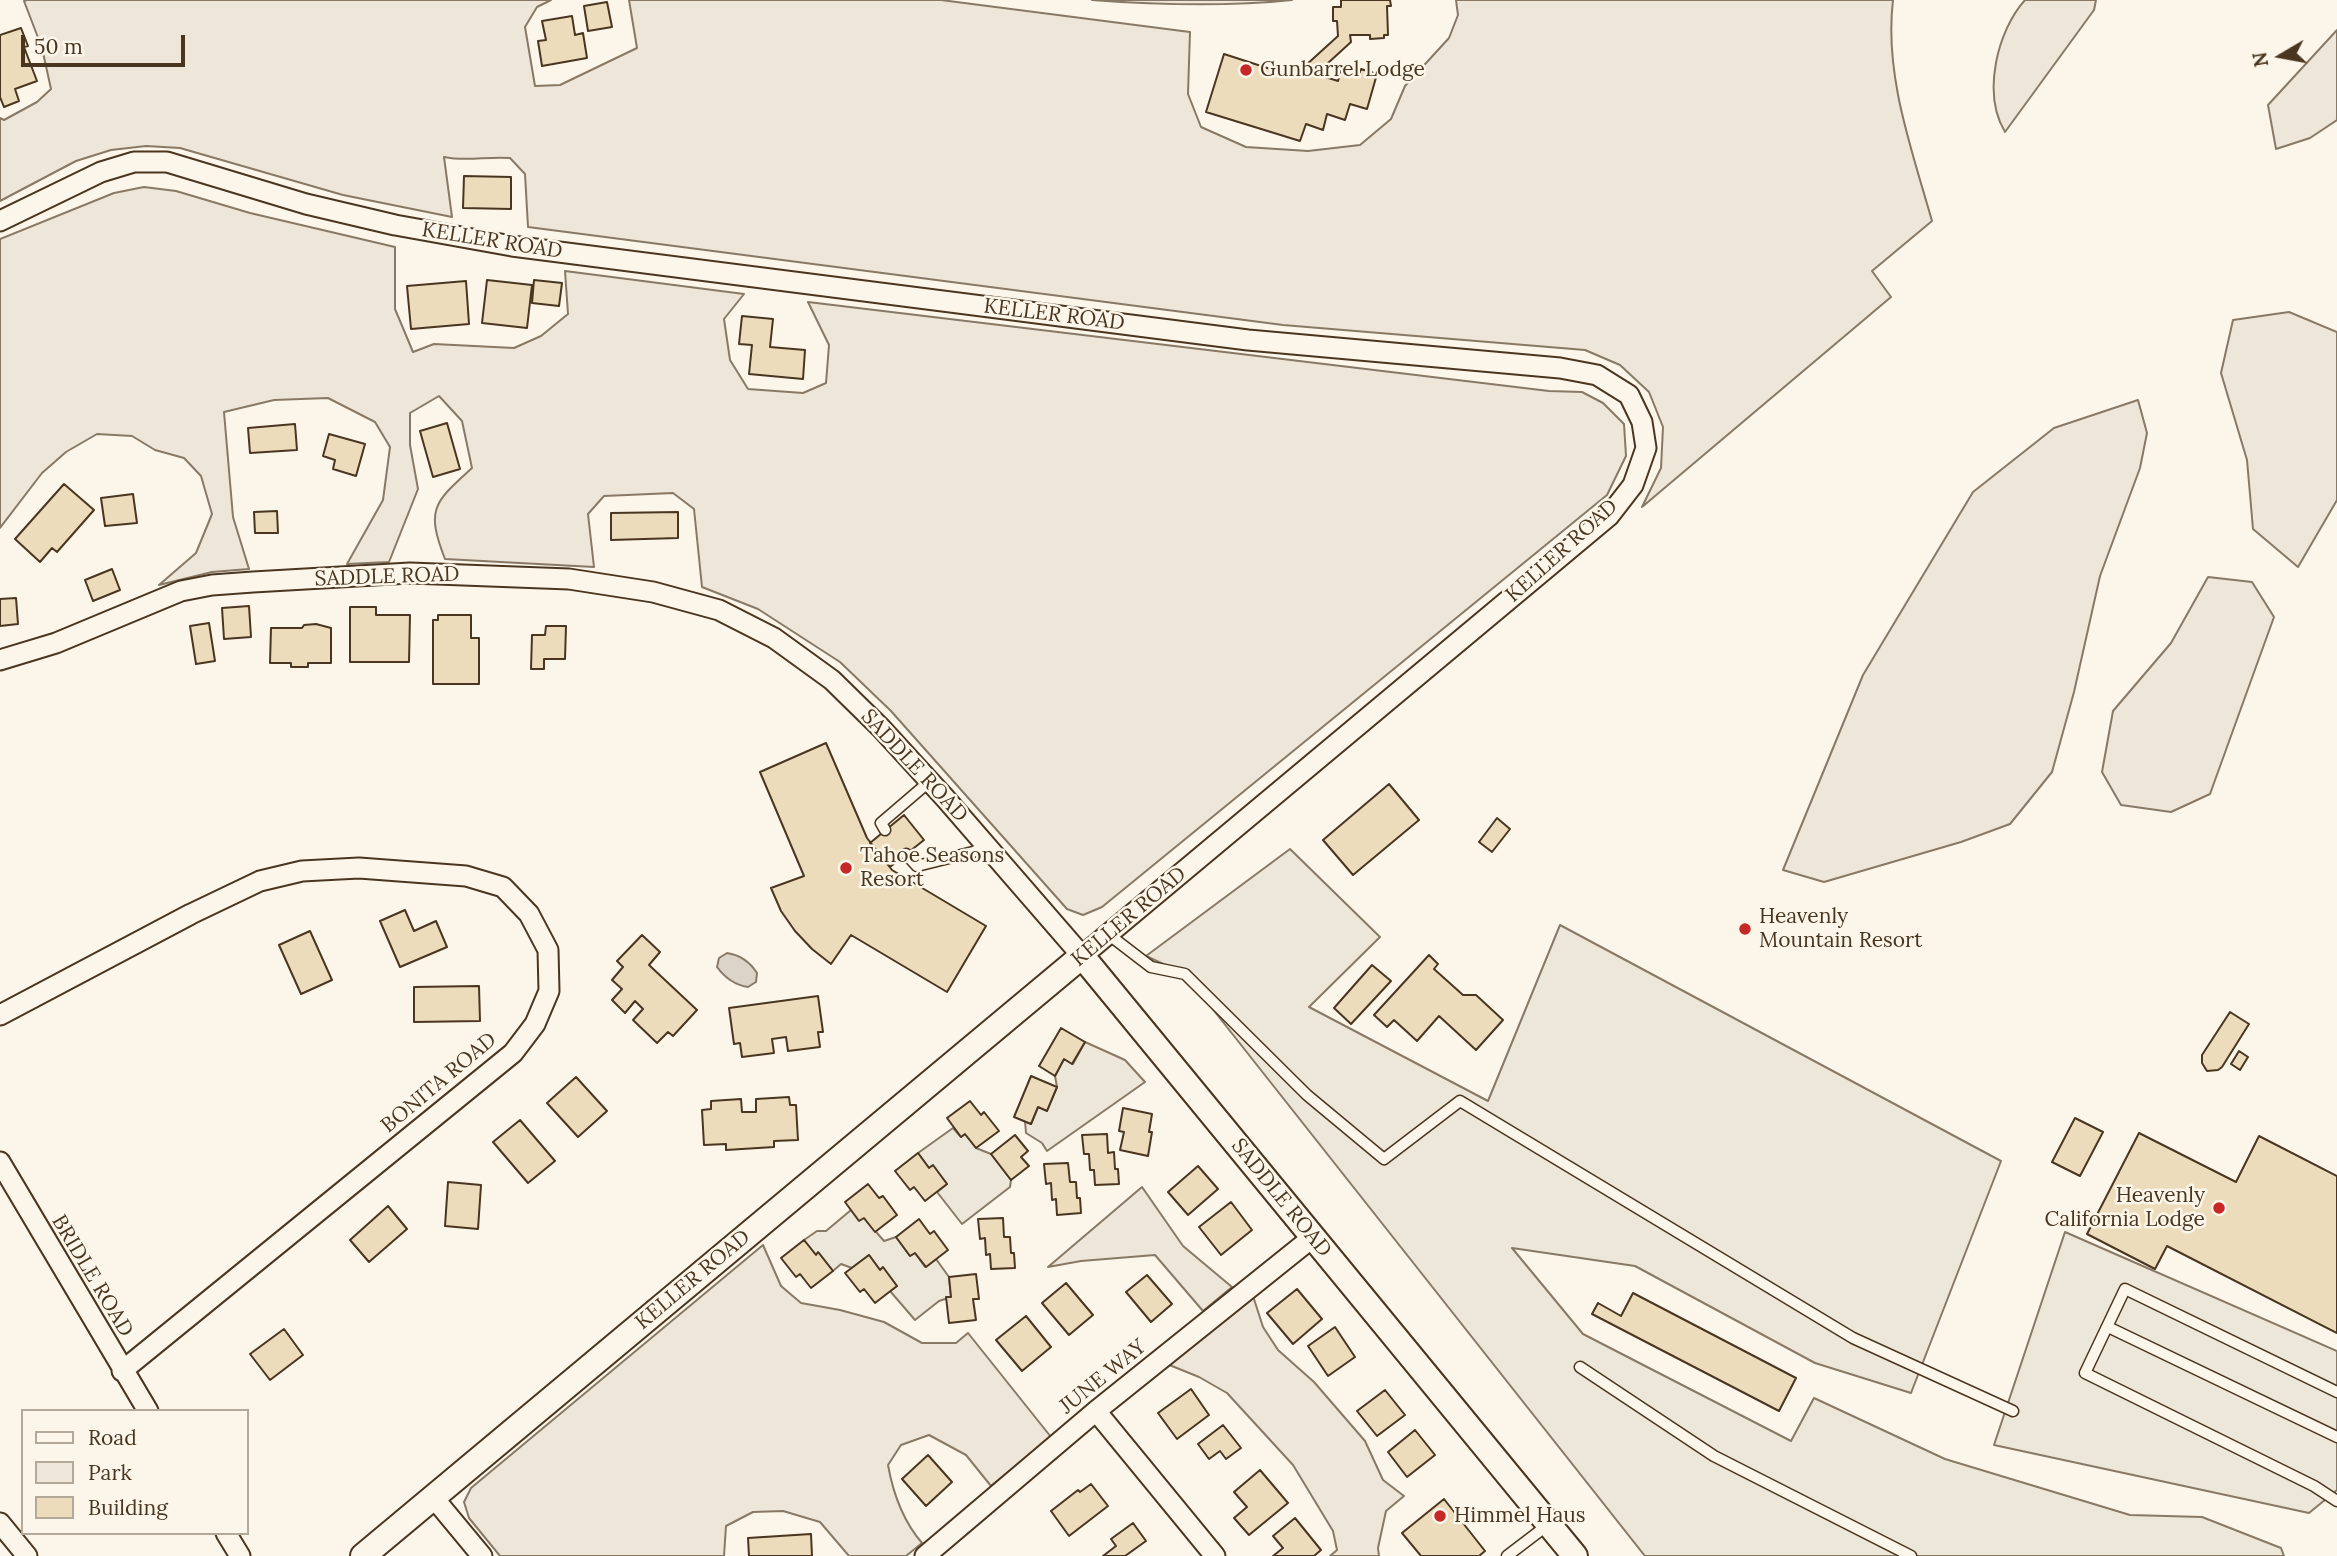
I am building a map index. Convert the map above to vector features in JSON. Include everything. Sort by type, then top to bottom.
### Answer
[{"type":"street","name":"KELLER ROAD","points":[[0,221],[102,172],[134,162],[167,162],[306,204],[396,225],[513,246],[1248,340],[1560,368],[1597,375],[1629,395],[1642,422],[1646,448],[1633,485],[1609,516],[363,1556]]},
{"type":"street","name":"SADDLE ROAD","points":[[0,660],[56,643],[181,591],[212,585],[410,573],[569,579],[653,592],[719,610],[774,638],[832,680],[881,728],[987,846],[1082,956],[1575,1556]]},
{"type":"street","name":"BONITA ROAD","points":[[0,1015],[260,881],[302,871],[359,868],[466,876],[503,887],[530,914],[548,950],[549,991],[535,1024],[513,1053],[122,1371]]},
{"type":"street","name":"BRIDLE ROAD","points":[[0,1162],[147,1409]]},
{"type":"street","name":"JUNE WAY","points":[[925,1556],[1096,1411],[1313,1237]]},
{"type":"street","points":[[1096,1411],[1215,1556]]},
{"type":"street","points":[[433,1497],[482,1556]]},
{"type":"street","points":[[0,1523],[27,1556]]},
{"type":"street","points":[[227,1535],[240,1556]]},
{"type":"lane","points":[[885,830],[881,823],[930,781]]},
{"type":"lane","points":[[906,854],[917,866],[987,846]]},
{"type":"lane","points":[[1108,934],[1151,967],[1185,974],[1307,1095],[1384,1159],[1460,1101],[1853,1338],[2013,1411]]},
{"type":"lane","points":[[2337,1392],[2125,1289],[2085,1373],[2314,1486],[2337,1501]]},
{"type":"lane","points":[[2108,1327],[2337,1437]]},
{"type":"lane","points":[[1580,1367],[1713,1456],[1911,1556]]},
{"type":"lane","points":[[1507,1556],[1549,1524]]},
{"type":"green space","points":[[551,0],[537,7],[525,27],[535,86],[560,85],[637,48],[629,0],[941,0],[1190,32],[1188,94],[1201,127],[1246,147],[1308,151],[1360,145],[1391,119],[1405,86],[1449,38],[1458,15],[1456,0],[1893,0],[1892,56],[1896,84],[1908,140],[1932,221],[1872,271],[1891,297],[1642,507],[1661,468],[1663,427],[1649,392],[1620,365],[1585,350],[1283,325],[528,227],[525,174],[510,158],[444,157],[452,217],[343,195],[180,148],[146,146],[111,150],[76,161],[0,201],[0,118],[4,120],[37,102],[51,89],[42,48],[24,1]]},
{"type":"green space","points":[[1092,0],[1292,0],[1192,4]]},
{"type":"green space","points":[[2025,0],[2096,0],[2094,10],[2005,132],[1994,100],[1996,63],[2007,28]]},
{"type":"green space","points":[[2337,30],[2337,120],[2310,138],[2276,149],[2268,105]]},
{"type":"green space","points":[[144,187],[176,191],[250,213],[395,247],[395,309],[413,352],[434,344],[514,348],[541,336],[568,314],[565,271],[744,294],[724,319],[730,360],[748,389],[803,393],[826,383],[829,345],[808,302],[1549,391],[1582,392],[1603,403],[1624,424],[1626,456],[1607,495],[1102,907],[1083,915],[1067,909],[891,711],[840,662],[758,609],[702,587],[694,509],[673,493],[604,496],[588,514],[594,567],[445,559],[436,528],[437,507],[449,489],[472,468],[462,421],[439,396],[410,413],[410,445],[418,489],[389,562],[347,564],[383,500],[390,447],[375,422],[328,398],[274,400],[224,412],[233,517],[249,569],[212,572],[159,585],[196,553],[212,514],[201,476],[184,458],[155,450],[132,436],[97,434],[66,452],[42,473],[0,528],[0,239],[114,193]]},
{"type":"green space","points":[[2289,312],[2337,332],[2337,500],[2298,567],[2253,529],[2247,460],[2221,373],[2233,320]]},
{"type":"green space","points":[[2138,400],[2147,433],[2140,468],[2100,576],[2074,692],[2052,772],[2010,824],[1961,842],[1824,882],[1783,870],[1863,675],[1973,492],[2054,428]]},
{"type":"green space","points":[[2208,577],[2252,582],[2274,617],[2210,794],[2171,812],[2121,805],[2102,772],[2113,711],[2171,643]]},
{"type":"green space","points":[[1142,1187],[1183,1246],[1232,1287],[1203,1311],[1155,1255],[1081,1261],[1048,1267]]},
{"type":"green space","points":[[763,1245],[781,1286],[801,1303],[884,1322],[922,1343],[956,1343],[968,1333],[1051,1437],[991,1486],[966,1455],[929,1435],[901,1445],[888,1465],[890,1475],[904,1516],[922,1543],[906,1556],[849,1556],[820,1522],[783,1511],[753,1512],[726,1526],[724,1556],[500,1556],[469,1518],[464,1502],[471,1488]]},
{"type":"green space","points":[[1253,1296],[1263,1327],[1278,1350],[1314,1382],[1365,1441],[1383,1480],[1404,1496],[1386,1511],[1378,1548],[1379,1556],[1330,1556],[1337,1550],[1333,1531],[1293,1465],[1227,1393],[1199,1377],[1167,1364]]},
{"type":"shaded area","points":[[1290,849],[1380,937],[1309,1007],[1488,1101],[1560,925],[2001,1161],[1911,1393],[1815,1363],[1635,1266],[1512,1248],[1583,1334],[1791,1441],[1814,1398],[1945,1459],[2130,1515],[2202,1517],[2281,1548],[2284,1556],[1645,1556],[1185,974],[1146,956]]},
{"type":"shaded area","points":[[727,953],[740,957],[751,966],[757,973],[756,982],[748,987],[743,986],[723,974],[717,967],[719,958]]},
{"type":"shaded area","points":[[1085,1042],[1125,1060],[1145,1082],[1047,1151],[1042,1143],[1026,1133],[1025,1121],[1031,1124],[1038,1107],[1047,1110],[1057,1087],[1055,1076],[1064,1059],[1073,1064]]},
{"type":"shaded area","points":[[953,1128],[961,1137],[965,1134],[976,1148],[991,1154],[1011,1180],[1010,1187],[962,1224],[937,1192],[947,1184],[932,1166],[929,1168],[918,1153]]},
{"type":"shaded area","points":[[851,1210],[864,1218],[884,1241],[896,1237],[910,1256],[915,1253],[925,1267],[936,1259],[949,1277],[951,1297],[939,1301],[915,1320],[890,1291],[897,1286],[869,1255],[852,1268],[841,1264],[833,1271],[804,1240],[817,1231],[826,1231]]},
{"type":"shaded area","points":[[2065,1232],[2337,1351],[2337,1490],[2309,1513],[1994,1445]]},
{"type":"building","name":"Gunbarrel Lodge","points":[[1341,0],[1390,0],[1391,6],[1387,6],[1388,35],[1370,39],[1370,35],[1350,35],[1351,42],[1316,74],[1338,81],[1341,71],[1358,77],[1361,69],[1377,74],[1367,109],[1350,104],[1345,120],[1327,114],[1323,130],[1306,124],[1300,141],[1206,112],[1224,54],[1292,76],[1294,69],[1304,72],[1305,66],[1338,36],[1337,21],[1333,21],[1333,7],[1341,7]]},
{"type":"building","points":[[607,2],[612,27],[588,31],[584,6]]},
{"type":"building","points":[[572,16],[575,35],[583,33],[587,58],[542,66],[538,41],[546,40],[542,21]]},
{"type":"building","points":[[21,28],[28,46],[24,47],[37,81],[15,89],[19,101],[4,107],[0,97],[0,35]]},
{"type":"building","points":[[464,176],[511,177],[511,209],[463,208]]},
{"type":"building","points":[[487,280],[532,285],[527,328],[482,323]]},
{"type":"building","points":[[534,280],[562,283],[559,306],[532,303]]},
{"type":"building","points":[[466,281],[469,324],[411,329],[407,286]]},
{"type":"building","points":[[742,316],[773,319],[770,347],[805,350],[803,379],[749,374],[752,345],[739,344]]},
{"type":"building","points":[[447,423],[460,469],[433,477],[420,431]]},
{"type":"building","points":[[295,424],[297,450],[250,453],[248,428]]},
{"type":"building","points":[[329,434],[365,444],[356,476],[333,469],[335,460],[323,456]]},
{"type":"building","points":[[64,484],[94,510],[57,552],[52,548],[40,562],[15,539]]},
{"type":"building","points":[[133,494],[137,523],[105,526],[101,498]]},
{"type":"building","points":[[277,511],[278,533],[255,533],[254,512]]},
{"type":"building","points":[[678,512],[678,538],[611,540],[611,513]]},
{"type":"building","points":[[112,569],[120,590],[93,601],[85,580]]},
{"type":"building","points":[[16,598],[18,624],[0,626],[0,599]]},
{"type":"building","points":[[249,606],[251,637],[224,639],[222,608]]},
{"type":"building","points":[[350,607],[376,607],[376,615],[410,615],[409,662],[350,662]]},
{"type":"building","points":[[438,615],[471,615],[471,638],[479,638],[479,684],[433,684],[433,620],[438,620]]},
{"type":"building","points":[[209,623],[215,661],[196,664],[190,626]]},
{"type":"building","points":[[316,624],[331,628],[331,663],[308,663],[308,667],[291,667],[291,663],[270,663],[271,628],[302,628],[304,625]]},
{"type":"building","points":[[546,626],[566,626],[565,659],[544,659],[544,669],[531,669],[532,635],[545,635]]},
{"type":"building","name":"Tahoe Seasons Resort","points":[[826,743],[867,838],[892,870],[986,926],[947,992],[851,935],[831,964],[795,931],[781,911],[771,888],[804,876],[760,772]]},
{"type":"building","points":[[1389,784],[1419,820],[1353,875],[1323,840]]},
{"type":"building","points":[[904,815],[924,840],[890,867],[870,843]]},
{"type":"building","points":[[1497,818],[1510,829],[1492,852],[1479,842]]},
{"type":"building","points":[[405,910],[414,931],[436,921],[447,947],[400,967],[380,921]]},
{"type":"building","points":[[310,931],[332,980],[301,994],[279,945]]},
{"type":"building","points":[[642,935],[660,952],[649,965],[697,1010],[673,1036],[668,1032],[657,1043],[633,1020],[643,1009],[635,1001],[625,1013],[612,1000],[622,989],[612,980],[623,967],[617,961]]},
{"type":"building","points":[[1429,955],[1438,964],[1434,969],[1463,995],[1476,995],[1503,1020],[1476,1050],[1439,1016],[1417,1041],[1394,1020],[1387,1027],[1374,1015]]},
{"type":"building","points":[[1372,965],[1391,981],[1351,1024],[1334,1008]]},
{"type":"building","points":[[479,986],[480,1021],[414,1022],[414,987]]},
{"type":"building","points":[[818,996],[823,1032],[818,1032],[820,1047],[788,1051],[786,1037],[772,1039],[774,1053],[742,1057],[740,1043],[734,1044],[729,1008]]},
{"type":"building","points":[[2230,1012],[2249,1024],[2222,1067],[2207,1071],[2202,1063],[2202,1055]]},
{"type":"building","points":[[1061,1028],[1085,1042],[1072,1064],[1064,1059],[1055,1076],[1039,1066]]},
{"type":"building","points":[[2239,1051],[2248,1057],[2240,1070],[2231,1064]]},
{"type":"building","points":[[1031,1076],[1057,1087],[1047,1111],[1038,1107],[1031,1124],[1014,1117]]},
{"type":"building","points":[[576,1077],[607,1111],[578,1137],[547,1103]]},
{"type":"building","points":[[789,1097],[790,1105],[796,1105],[798,1140],[774,1141],[774,1147],[726,1150],[726,1144],[704,1145],[702,1110],[711,1109],[711,1101],[741,1099],[742,1112],[756,1112],[756,1099]]},
{"type":"building","points":[[970,1101],[981,1115],[984,1112],[999,1131],[976,1148],[965,1134],[961,1137],[947,1118]]},
{"type":"building","points":[[1123,1108],[1152,1114],[1148,1156],[1120,1150],[1124,1132],[1119,1131]]},
{"type":"building","points":[[2075,1118],[2103,1132],[2080,1176],[2052,1162]]},
{"type":"building","points":[[520,1120],[555,1161],[528,1183],[493,1142]]},
{"type":"building","name":"Heavenly California Lodge","points":[[2139,1133],[2236,1182],[2259,1136],[2337,1176],[2337,1333],[2167,1246],[2155,1269],[2087,1234]]},
{"type":"building","points":[[1107,1134],[1108,1153],[1114,1152],[1119,1184],[1095,1185],[1089,1154],[1084,1154],[1082,1135]]},
{"type":"building","points":[[1015,1135],[1028,1151],[1021,1157],[1029,1166],[1011,1180],[991,1154]]},
{"type":"building","points":[[918,1153],[929,1168],[933,1165],[947,1184],[925,1201],[914,1187],[910,1190],[895,1171]]},
{"type":"building","points":[[1068,1163],[1070,1182],[1076,1182],[1081,1213],[1057,1215],[1056,1199],[1052,1200],[1051,1183],[1046,1184],[1044,1164]]},
{"type":"building","points":[[1198,1166],[1218,1189],[1188,1215],[1168,1192]]},
{"type":"building","points":[[448,1182],[481,1185],[478,1229],[445,1226]]},
{"type":"building","points":[[868,1184],[879,1198],[883,1196],[897,1215],[875,1232],[864,1218],[859,1221],[845,1202]]},
{"type":"building","points":[[1231,1202],[1252,1230],[1221,1255],[1199,1227]]},
{"type":"building","points":[[388,1206],[407,1229],[369,1262],[350,1240]]},
{"type":"building","points":[[1003,1218],[1004,1237],[1010,1237],[1015,1268],[991,1269],[990,1254],[986,1255],[985,1238],[980,1239],[978,1219]]},
{"type":"building","points":[[919,1219],[930,1234],[934,1231],[948,1250],[926,1267],[915,1253],[910,1256],[896,1237]]},
{"type":"building","points":[[804,1240],[833,1271],[811,1288],[800,1274],[796,1277],[781,1258]]},
{"type":"building","points":[[869,1255],[880,1270],[883,1267],[897,1286],[875,1303],[864,1289],[860,1292],[845,1273]]},
{"type":"building","points":[[976,1274],[979,1299],[973,1299],[976,1320],[949,1323],[946,1297],[951,1297],[949,1277]]},
{"type":"building","points":[[1147,1275],[1172,1304],[1151,1322],[1126,1292]]},
{"type":"building","points":[[1066,1283],[1093,1315],[1069,1335],[1042,1303]]},
{"type":"building","points":[[1297,1289],[1322,1319],[1293,1344],[1267,1313]]},
{"type":"building","points":[[1633,1293],[1796,1378],[1779,1411],[1592,1314],[1598,1303],[1621,1316]]},
{"type":"building","points":[[1026,1316],[1051,1347],[1022,1371],[996,1340]]},
{"type":"building","points":[[1335,1327],[1355,1357],[1328,1376],[1308,1346]]},
{"type":"building","points":[[284,1329],[303,1355],[270,1380],[250,1354]]},
{"type":"building","points":[[1191,1389],[1209,1415],[1177,1439],[1158,1413]]},
{"type":"building","points":[[1385,1390],[1405,1415],[1377,1436],[1357,1411]]},
{"type":"building","points":[[1223,1425],[1241,1448],[1226,1459],[1220,1451],[1209,1459],[1198,1444]]},
{"type":"building","points":[[1415,1430],[1435,1455],[1407,1477],[1388,1452]]},
{"type":"building","points":[[928,1455],[952,1482],[926,1506],[902,1479]]},
{"type":"building","points":[[1260,1470],[1288,1503],[1249,1535],[1234,1518],[1247,1507],[1234,1492]]},
{"type":"building","points":[[1091,1484],[1108,1506],[1069,1536],[1051,1511],[1078,1490],[1080,1492]]},
{"type":"building","name":"Himmel Haus","points":[[1444,1499],[1485,1551],[1479,1556],[1421,1556],[1402,1533]]},
{"type":"building","points":[[1295,1518],[1321,1550],[1314,1556],[1273,1556],[1283,1548],[1273,1536]]},
{"type":"building","points":[[1133,1523],[1146,1541],[1125,1556],[1103,1556],[1116,1546],[1111,1539]]},
{"type":"building","points":[[811,1534],[812,1556],[749,1556],[748,1538]]},
{"type":"place","name":"Gunbarrel Lodge","points":[[1246,70]]},
{"type":"place","name":"Tahoe Seasons Resort","points":[[846,868]]},
{"type":"place","name":"Heavenly Mountain Resort","points":[[1745,929]]},
{"type":"place","name":"Heavenly California Lodge","points":[[2219,1208]]},
{"type":"place","name":"Himmel Haus","points":[[1440,1516]]}]
